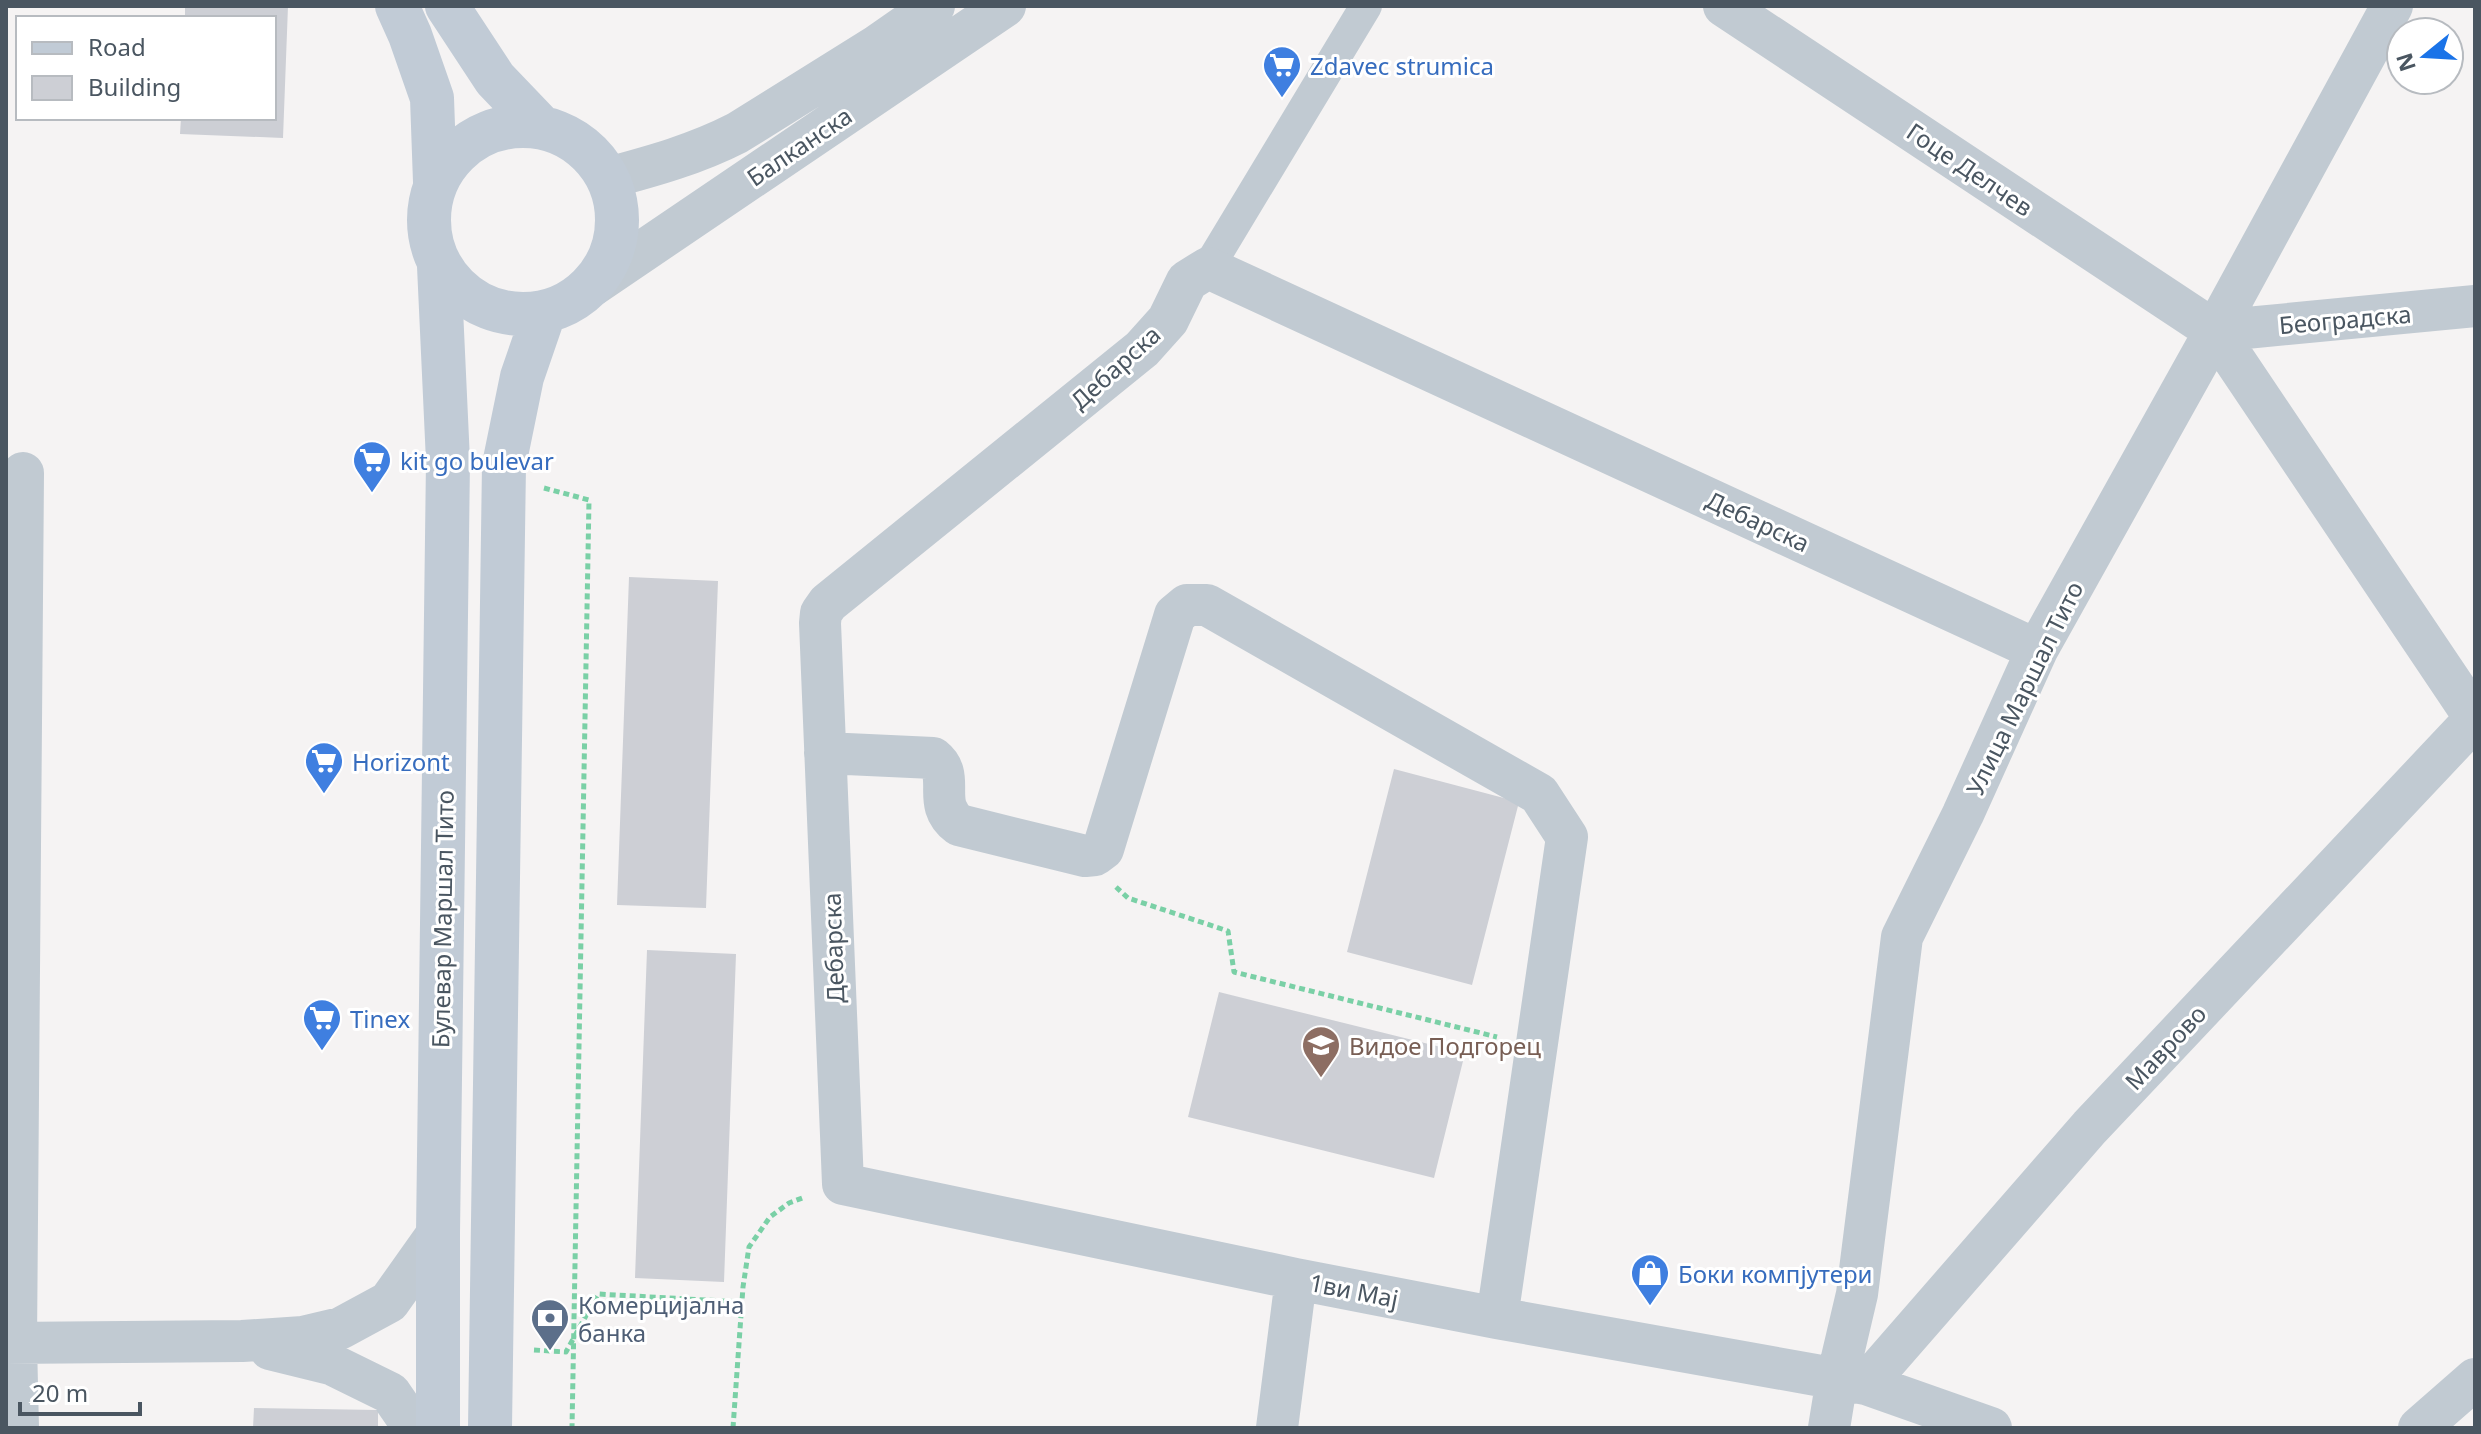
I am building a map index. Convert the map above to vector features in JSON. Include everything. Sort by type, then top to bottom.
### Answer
[{"type":"main road","points":[[397,6],[432,98],[435,182],[428,215],[431,244],[439,266],[456,288],[474,302],[504,314],[544,313],[572,302],[593,285],[609,260],[618,224],[608,178],[590,153],[569,137],[540,126],[501,127],[481,134],[455,152],[435,182]]},
{"type":"main road","points":[[447,6],[495,79],[540,126]]},
{"type":"main road","name":"Булевар Маршал Тито","points":[[438,1428],[448,461],[439,266]]},
{"type":"main road","points":[[490,1428],[504,465],[522,377],[544,313]]},
{"type":"street","name":"Балканска","points":[[608,178],[663,164],[727,138],[878,45],[934,6]]},
{"type":"street","name":"Балканска","points":[[593,285],[1005,6]]},
{"type":"street","points":[[1208,268],[1366,6]]},
{"type":"street","name":"Гоце Делчев","points":[[1724,6],[2215,331]]},
{"type":"street","name":"Улица Маршал Тито","points":[[1829,1428],[1852,1381],[1857,1294],[1902,937],[1963,814],[2037,650],[2392,6]]},
{"type":"street","name":"Дебарска","points":[[843,1184],[821,613],[828,603],[1142,349],[1168,320],[1187,281],[1208,268],[2037,650]]},
{"type":"street","name":"Београдска","points":[[2215,331],[2475,306]]},
{"type":"street","points":[[2215,331],[2475,719]]},
{"type":"street","points":[[18,1428],[11,1343],[23,473]]},
{"type":"street","points":[[825,753],[933,758],[940,763],[944,773],[945,808],[950,818],[959,825],[1085,856],[1095,855],[1103,849],[1175,615],[1187,605],[1207,605],[1539,794],[1567,837],[1497,1318]]},
{"type":"street","name":"Маврово","points":[[1852,1381],[2475,719]]},
{"type":"street","name":"1ви Мај","points":[[843,1184],[1296,1279],[1852,1381],[1991,1428]]},
{"type":"street","points":[[11,1343],[242,1341],[303,1337],[341,1328],[389,1302],[438,1233]]},
{"type":"street","points":[[1277,1428],[1296,1279]]},
{"type":"street","points":[[242,1341],[331,1364],[390,1393],[414,1428]]},
{"type":"street","points":[[2419,1428],[2475,1379]]},
{"type":"path","points":[[572,1428],[589,500]]},
{"type":"path","points":[[1085,856],[1128,898],[1228,931],[1234,972],[1537,1047]]},
{"type":"path","points":[[733,1428],[741,1302],[749,1247],[770,1217],[789,1203],[843,1184]]},
{"type":"path","points":[[492,1347],[566,1352],[598,1294],[741,1302]]},
{"type":"building","points":[[185,6],[288,6],[283,138],[180,134],[181,120],[276,120],[276,16],[185,16]]},
{"type":"building","points":[[629,577],[718,581],[706,908],[617,905]]},
{"type":"building","points":[[1394,769],[1519,802],[1472,985],[1347,952]]},
{"type":"building","points":[[647,950],[736,954],[724,1282],[635,1278]]},
{"type":"building","points":[[1219,992],[1465,1053],[1434,1178],[1188,1117]]},
{"type":"building","points":[[254,1408],[378,1410],[378,1428],[253,1428]]},
{"type":"place","name":"Zdavec strumica","points":[[1282,99]]},
{"type":"place","name":"kit go bulevar","points":[[372,494]]},
{"type":"place","name":"Horizont","points":[[324,795]]},
{"type":"place","name":"Tinex","points":[[322,1052]]},
{"type":"place","name":"Видое Подгорец","points":[[1321,1079]]},
{"type":"place","name":"Боки компјутери","points":[[1650,1307]]},
{"type":"place","name":"Комерцијална банка","points":[[550,1352]]}]
